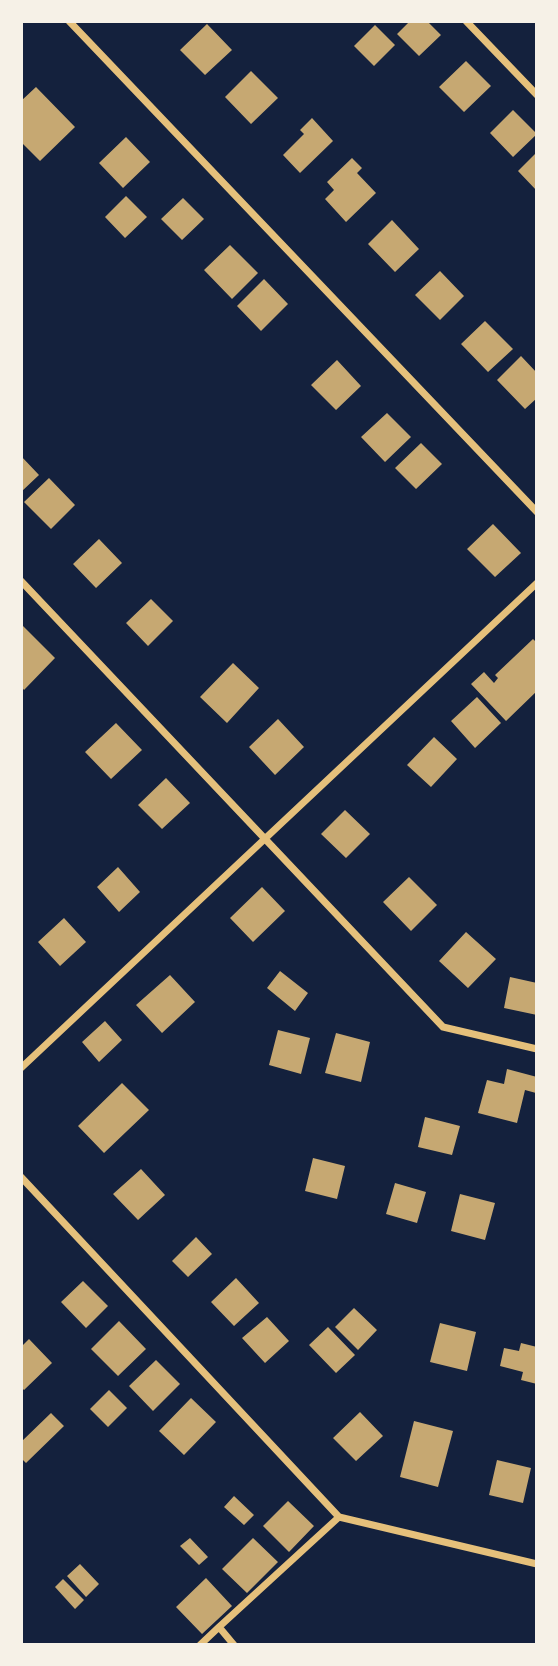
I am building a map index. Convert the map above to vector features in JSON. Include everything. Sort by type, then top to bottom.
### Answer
[{"type":"street","points":[[69,21],[537,512]]},
{"type":"street","points":[[466,21],[537,95]]},
{"type":"street","points":[[21,581],[443,1027],[537,1049]]},
{"type":"street","points":[[21,1068],[537,583]]},
{"type":"street","points":[[21,1177],[339,1517],[537,1564]]},
{"type":"street","points":[[200,1645],[339,1517]]},
{"type":"street","points":[[219,1627],[234,1645]]},
{"type":"building","points":[[410,21],[427,21],[441,35],[419,56],[397,34]]},
{"type":"building","points":[[207,24],[232,50],[205,75],[180,50]]},
{"type":"building","points":[[375,25],[395,45],[374,66],[354,46]]},
{"type":"building","points":[[466,61],[491,86],[464,112],[439,87]]},
{"type":"building","points":[[251,71],[278,98],[251,124],[225,97]]},
{"type":"building","points":[[36,87],[75,127],[40,161],[21,142],[21,101]]},
{"type":"building","points":[[513,110],[537,134],[513,157],[490,133]]},
{"type":"building","points":[[312,118],[333,141],[300,173],[283,155],[304,134],[300,130]]},
{"type":"building","points":[[126,137],[150,162],[123,188],[99,163]]},
{"type":"building","points":[[537,152],[537,191],[518,171]]},
{"type":"building","points":[[352,158],[362,168],[357,173],[376,193],[346,222],[325,199],[334,190],[327,182]]},
{"type":"building","points":[[126,196],[147,217],[125,238],[105,217]]},
{"type":"building","points":[[183,198],[204,219],[182,240],[161,219]]},
{"type":"building","points":[[392,220],[419,249],[395,272],[368,244]]},
{"type":"building","points":[[230,245],[258,273],[232,299],[204,270]]},
{"type":"building","points":[[440,271],[464,296],[440,320],[415,295]]},
{"type":"building","points":[[264,279],[288,304],[261,331],[237,306]]},
{"type":"building","points":[[485,321],[513,349],[488,372],[461,344]]},
{"type":"building","points":[[521,356],[537,373],[537,398],[525,409],[497,380]]},
{"type":"building","points":[[337,360],[361,386],[336,410],[311,385]]},
{"type":"building","points":[[387,413],[411,437],[385,462],[361,437]]},
{"type":"building","points":[[421,443],[442,464],[416,489],[395,468]]},
{"type":"building","points":[[21,456],[39,475],[21,492]]},
{"type":"building","points":[[49,478],[75,505],[51,529],[24,502]]},
{"type":"building","points":[[493,524],[521,553],[495,577],[467,549]]},
{"type":"building","points":[[99,539],[122,563],[96,588],[73,564]]},
{"type":"building","points":[[151,599],[173,621],[148,646],[126,623]]},
{"type":"building","points":[[21,624],[55,658],[24,690],[21,686]]},
{"type":"building","points":[[533,639],[537,643],[537,691],[506,721],[471,684],[484,672],[494,683],[498,678],[495,675]]},
{"type":"building","points":[[233,663],[259,688],[227,723],[200,697]]},
{"type":"building","points":[[477,697],[501,723],[475,748],[451,721]]},
{"type":"building","points":[[278,719],[304,747],[275,775],[249,747]]},
{"type":"building","points":[[116,723],[142,750],[111,779],[85,752]]},
{"type":"building","points":[[434,737],[457,759],[431,787],[407,765]]},
{"type":"building","points":[[166,778],[190,803],[162,829],[138,805]]},
{"type":"building","points":[[345,810],[370,834],[346,858],[321,834]]},
{"type":"building","points":[[118,867],[140,892],[119,912],[97,887]]},
{"type":"building","points":[[409,877],[437,905],[411,931],[383,902]]},
{"type":"building","points":[[262,887],[285,911],[253,942],[230,918]]},
{"type":"building","points":[[64,918],[86,942],[60,966],[38,942]]},
{"type":"building","points":[[466,932],[496,959],[468,988],[439,961]]},
{"type":"building","points":[[280,971],[308,993],[295,1011],[267,988]]},
{"type":"building","points":[[170,975],[195,1002],[162,1033],[136,1005]]},
{"type":"building","points":[[510,977],[537,983],[537,1015],[504,1008]]},
{"type":"building","points":[[105,1021],[122,1040],[99,1062],[82,1042]]},
{"type":"building","points":[[278,1030],[310,1038],[301,1074],[269,1065]]},
{"type":"building","points":[[336,1033],[370,1042],[361,1082],[325,1073]]},
{"type":"building","points":[[507,1069],[537,1077],[536,1093],[525,1090],[517,1123],[478,1113],[487,1080],[504,1084]]},
{"type":"building","points":[[122,1083],[149,1110],[104,1153],[78,1126]]},
{"type":"building","points":[[425,1117],[460,1126],[452,1155],[418,1147]]},
{"type":"building","points":[[313,1158],[345,1166],[337,1199],[305,1191]]},
{"type":"building","points":[[141,1169],[165,1195],[138,1220],[113,1194]]},
{"type":"building","points":[[395,1183],[426,1192],[417,1223],[386,1214]]},
{"type":"building","points":[[460,1194],[495,1203],[485,1240],[451,1231]]},
{"type":"building","points":[[196,1237],[212,1254],[188,1277],[172,1261]]},
{"type":"building","points":[[236,1278],[259,1303],[234,1326],[211,1302]]},
{"type":"building","points":[[83,1281],[108,1306],[86,1328],[61,1302]]},
{"type":"building","points":[[354,1308],[377,1330],[358,1350],[335,1327]]},
{"type":"building","points":[[267,1317],[289,1341],[265,1363],[242,1338]]},
{"type":"building","points":[[119,1321],[146,1349],[118,1376],[91,1349]]},
{"type":"building","points":[[440,1323],[476,1332],[467,1371],[430,1362]]},
{"type":"building","points":[[328,1327],[355,1355],[336,1373],[309,1345]]},
{"type":"building","points":[[29,1339],[52,1363],[24,1390],[21,1387],[21,1347]]},
{"type":"building","points":[[521,1343],[537,1347],[537,1384],[521,1380],[523,1372],[500,1366],[504,1348],[519,1351]]},
{"type":"building","points":[[156,1360],[180,1384],[153,1411],[129,1386]]},
{"type":"building","points":[[109,1390],[127,1408],[108,1427],[90,1409]]},
{"type":"building","points":[[191,1398],[216,1422],[184,1455],[159,1431]]},
{"type":"building","points":[[360,1412],[383,1436],[356,1461],[333,1438]]},
{"type":"building","points":[[51,1413],[64,1426],[26,1463],[21,1458],[21,1442]]},
{"type":"building","points":[[414,1421],[453,1431],[438,1487],[400,1477]]},
{"type":"building","points":[[497,1460],[531,1468],[523,1503],[489,1495]]},
{"type":"building","points":[[234,1496],[254,1515],[244,1525],[224,1507]]},
{"type":"building","points":[[288,1501],[314,1526],[289,1552],[263,1526]]},
{"type":"building","points":[[190,1538],[208,1557],[199,1565],[180,1546]]},
{"type":"building","points":[[253,1538],[278,1562],[247,1593],[222,1569]]},
{"type":"building","points":[[80,1564],[99,1584],[86,1597],[67,1576]]},
{"type":"building","points":[[206,1578],[232,1606],[202,1634],[176,1607]]},
{"type":"building","points":[[63,1579],[84,1600],[75,1609],[55,1587]]}]
